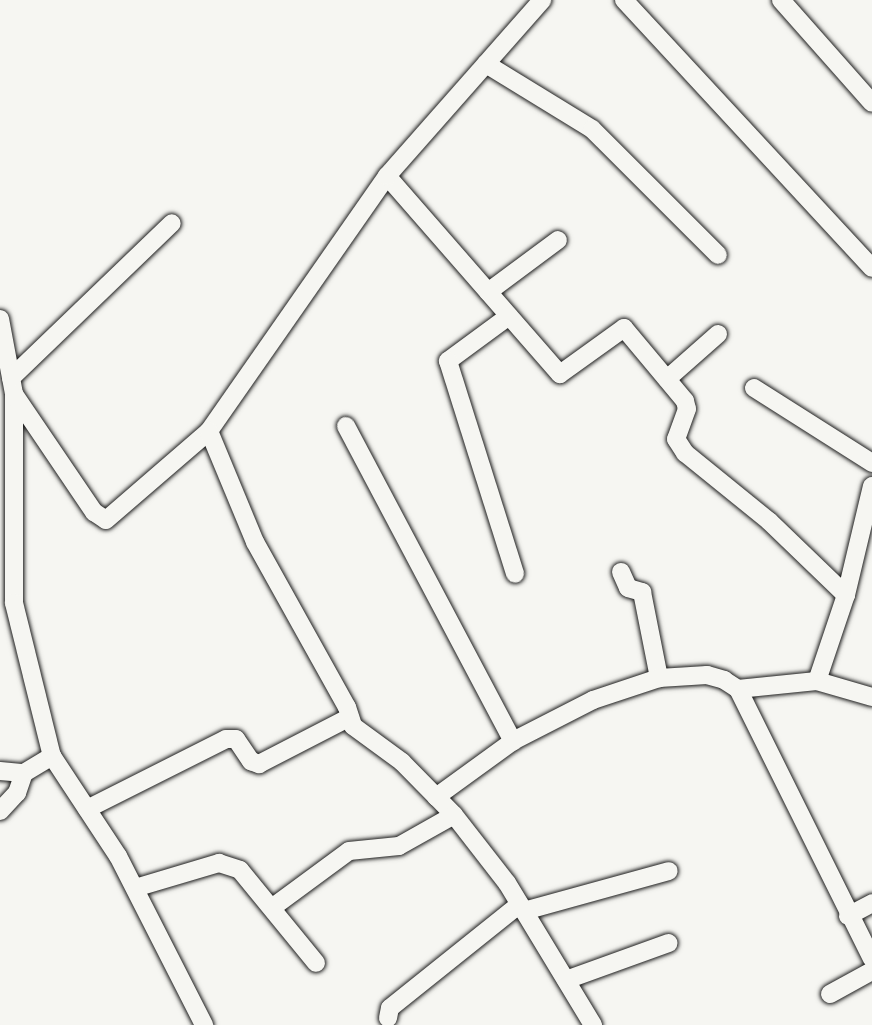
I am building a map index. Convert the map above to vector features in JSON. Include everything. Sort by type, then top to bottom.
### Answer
[{"type":"street","points":[[13,386],[94,512],[106,520],[209,432],[387,176],[542,0]]},
{"type":"street","points":[[624,0],[872,268]]},
{"type":"street","points":[[781,0],[872,103]]},
{"type":"street","points":[[486,64],[592,130],[718,256]]},
{"type":"street","points":[[387,176],[560,374],[620,327],[667,379],[687,409],[677,444],[769,521],[846,596]]},
{"type":"street","points":[[13,386],[172,223]]},
{"type":"street","points":[[488,292],[558,240]]},
{"type":"street","points":[[509,316],[448,360],[515,574]]},
{"type":"street","points":[[0,319],[13,386],[14,603],[52,756],[135,888],[204,1025]]},
{"type":"street","points":[[667,379],[718,334]]},
{"type":"street","points":[[754,388],[872,463]]},
{"type":"street","points":[[346,426],[513,741]]},
{"type":"street","points":[[209,432],[255,542],[359,732],[402,762],[454,816],[522,908],[593,1025]]},
{"type":"street","points":[[817,681],[846,596],[872,486]]},
{"type":"street","points":[[621,572],[628,588],[642,592],[659,678]]},
{"type":"street","points":[[436,797],[513,741],[593,700],[659,678],[707,675],[738,689],[817,681],[872,697]]},
{"type":"street","points":[[738,689],[848,916],[872,959]]},
{"type":"street","points":[[87,809],[226,739],[236,739],[251,761],[259,764],[350,717]]},
{"type":"street","points":[[0,771],[24,773],[52,756]]},
{"type":"street","points":[[0,811],[17,793],[24,773]]},
{"type":"street","points":[[274,907],[349,851],[398,846],[454,816]]},
{"type":"street","points":[[135,888],[219,863],[240,870],[274,907],[316,963]]},
{"type":"street","points":[[386,1023],[390,1008],[522,908],[669,871]]},
{"type":"street","points":[[848,916],[872,903]]},
{"type":"street","points":[[566,980],[669,943]]},
{"type":"street","points":[[830,994],[872,971]]}]
